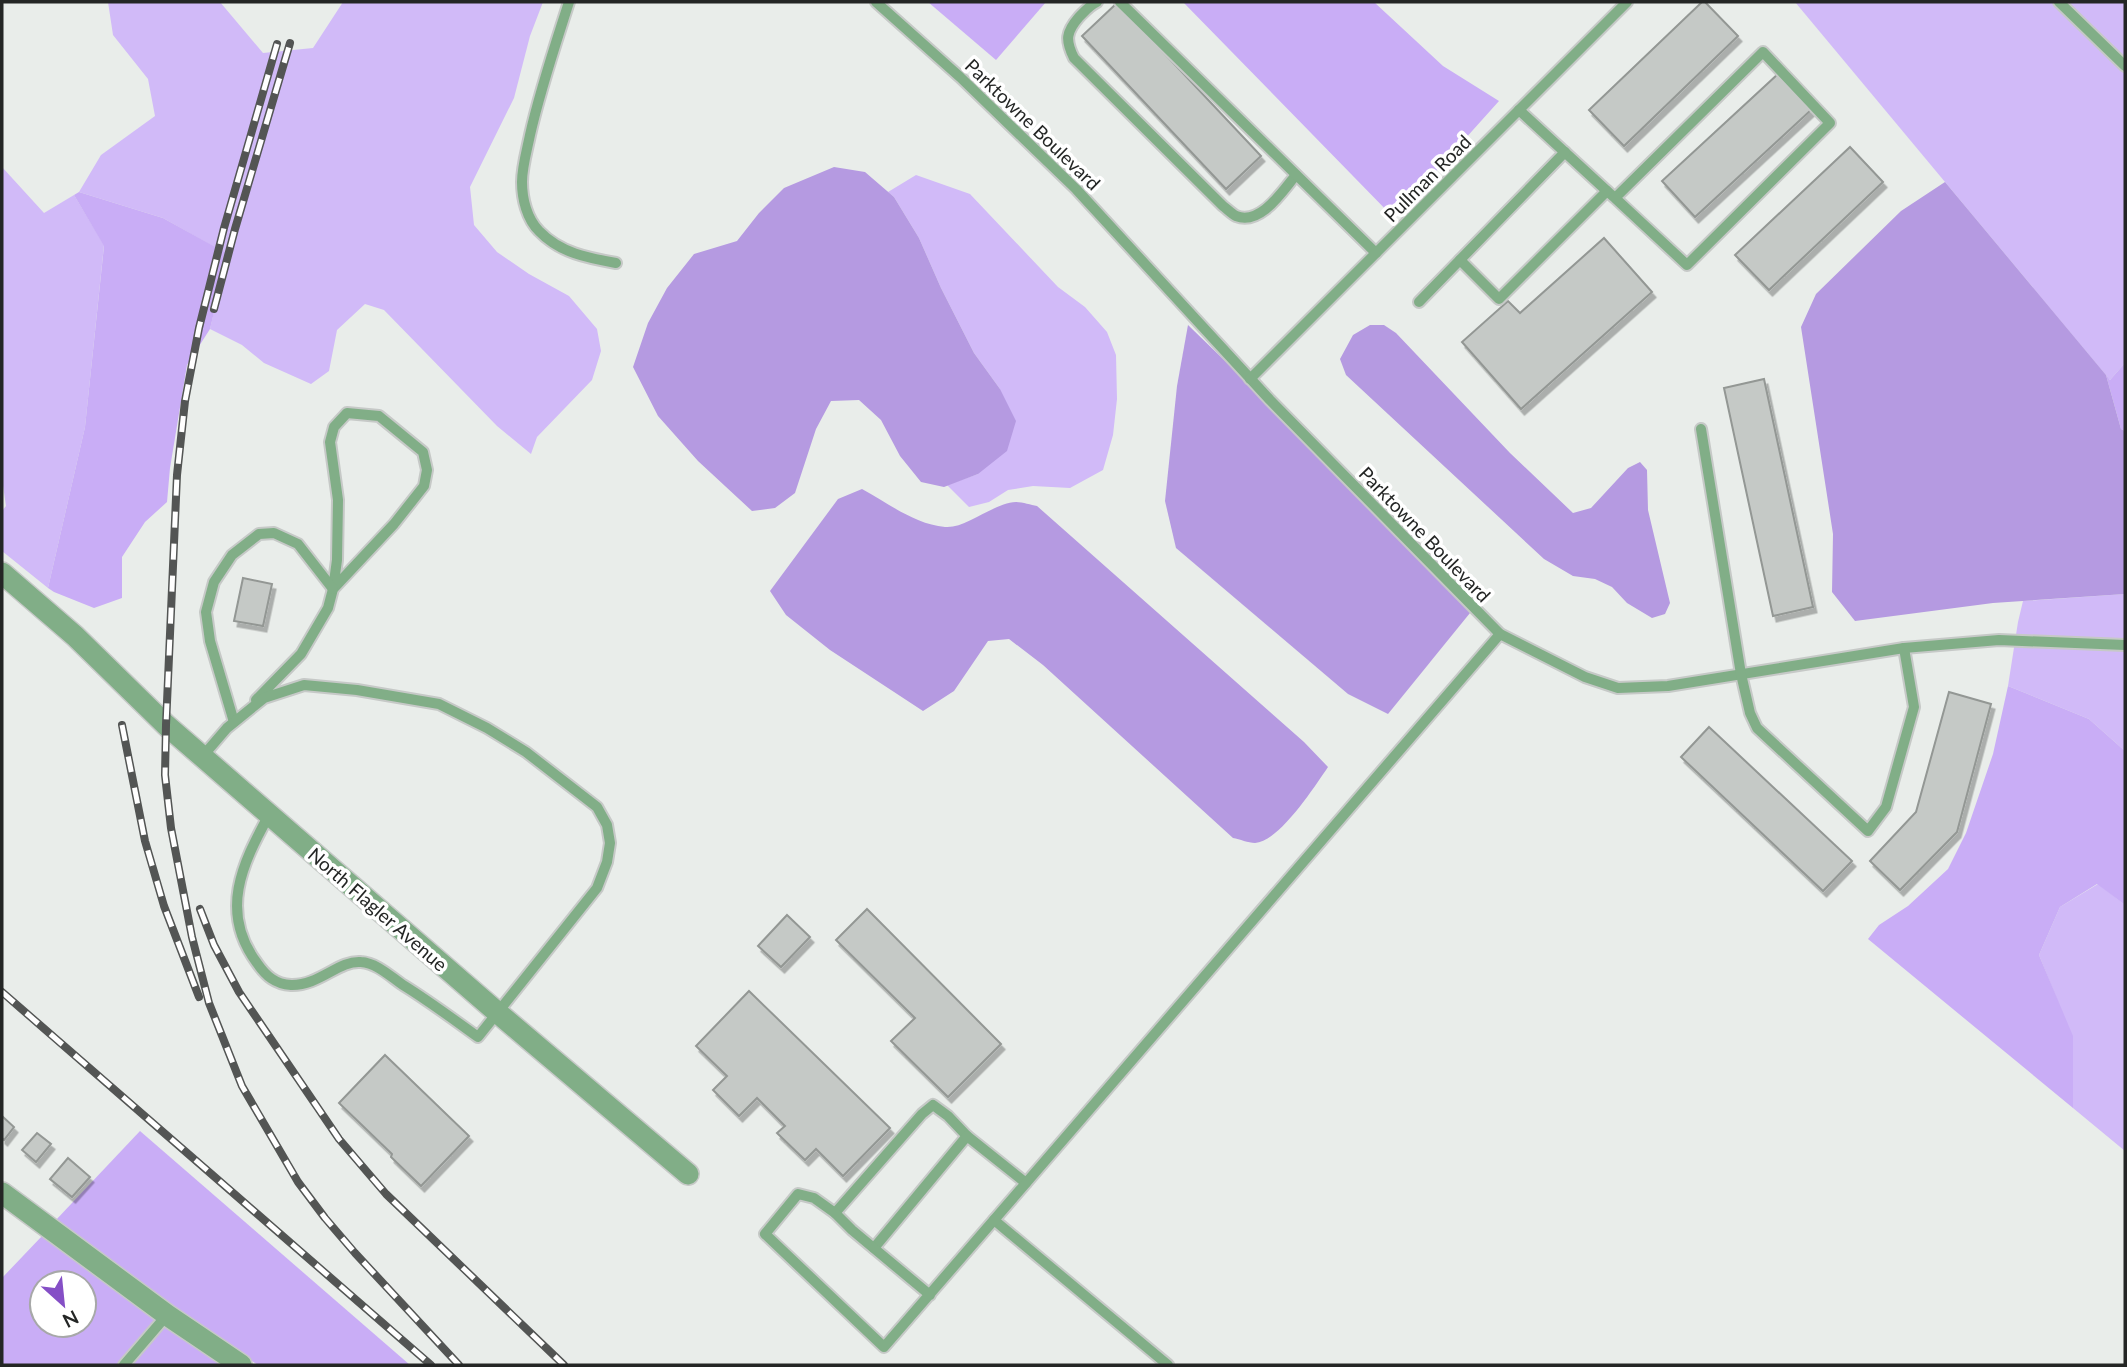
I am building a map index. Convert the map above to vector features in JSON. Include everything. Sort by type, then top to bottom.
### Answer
[{"type":"street","name":"North Flagler Avenue","points":[[2,573],[75,636],[202,757],[688,1174]]},
{"type":"street","points":[[2,1194],[167,1315],[241,1365]]},
{"type":"lane","points":[[569,2],[537,102],[523,168],[523,198],[537,230],[552,243],[577,255],[617,263]]},
{"type":"lane","name":"Parktowne Boulevard","points":[[876,2],[960,77],[1076,189],[1250,379],[1500,634],[1584,677],[1618,688],[1668,686],[1904,648],[1999,640],[2125,645]]},
{"type":"lane","points":[[1097,2],[1069,29],[1068,45],[1074,58],[1223,206],[1235,215],[1245,218],[1256,216],[1296,175]]},
{"type":"lane","points":[[1120,2],[1376,253]]},
{"type":"lane","name":"Pullman Road","points":[[1250,379],[1627,2]]},
{"type":"lane","points":[[2059,2],[2125,66]]},
{"type":"lane","points":[[1460,260],[1499,299],[1611,195],[1763,52],[1830,123],[1687,265],[1611,195],[1565,152],[1519,110]]},
{"type":"lane","points":[[1419,302],[1565,152]]},
{"type":"lane","points":[[202,757],[301,654],[328,608],[337,560],[338,500],[330,442],[334,427],[347,413],[379,416],[423,452],[427,470],[424,486],[394,524],[333,589]]},
{"type":"lane","points":[[1701,429],[1741,674],[1750,713],[1757,729],[1868,831],[1886,807],[1914,707],[1904,648]]},
{"type":"lane","points":[[234,722],[209,641],[206,612],[215,582],[232,555],[259,534],[274,533],[299,544],[333,589]]},
{"type":"lane","points":[[930,1295],[814,1198],[798,1195],[765,1234],[884,1347],[930,1295],[1500,634]]},
{"type":"lane","points":[[234,722],[264,698],[304,685],[357,690],[439,704],[487,728],[526,752],[597,807],[607,825],[610,844],[607,862],[597,888],[478,1037],[385,972],[362,962],[351,963],[306,984],[281,983],[266,975],[253,958],[238,926],[236,898],[249,853],[269,815]]},
{"type":"lane","points":[[835,1213],[933,1105],[1026,1183]]},
{"type":"lane","points":[[874,1248],[967,1136]]},
{"type":"lane","points":[[994,1220],[1168,1365]]},
{"type":"lane","points":[[124,1365],[167,1315]]},
{"type":"shaded area","points":[[108,2],[220,2],[263,53],[313,48],[343,2],[543,2],[530,36],[514,98],[470,187],[474,225],[497,252],[569,296],[597,329],[601,351],[592,380],[537,437],[531,454],[497,426],[384,310],[365,304],[337,330],[329,371],[311,384],[264,363],[242,345],[210,329],[227,254],[163,218],[79,192],[101,155],[155,116],[148,79],[113,35]]},
{"type":"shaded area","points":[[928,2],[1046,2],[996,60]]},
{"type":"shaded area","points":[[1183,2],[1374,2],[1443,66],[1499,101],[1394,218]]},
{"type":"shaded area","points":[[1795,2],[2125,2],[2125,363],[2110,380]]},
{"type":"shaded area","points":[[2,167],[44,213],[74,195],[104,245],[85,427],[48,588],[2,551],[2,511],[6,506],[2,479]]},
{"type":"shaded area","points":[[834,167],[865,172],[894,197],[919,238],[974,353],[1000,389],[1016,421],[1007,451],[978,474],[944,487],[921,482],[900,456],[881,420],[859,400],[831,401],[816,429],[795,493],[775,508],[752,511],[698,461],[658,416],[633,367],[648,323],[667,288],[694,254],[737,241],[759,213],[784,188]]},
{"type":"shaded area","points":[[916,175],[970,194],[1058,287],[1085,307],[1107,332],[1116,355],[1117,399],[1113,435],[1103,470],[1070,488],[1033,486],[1008,490],[989,502],[969,507],[947,485],[978,474],[1000,389],[974,353],[919,238],[894,197],[888,192]]},
{"type":"shaded area","points":[[1945,182],[2106,375],[2121,429],[2125,431],[2125,594],[1993,603],[1855,621],[1832,592],[1833,534],[1801,327],[1816,294],[1901,211]]},
{"type":"shaded area","points":[[79,192],[163,218],[228,254],[210,329],[187,365],[167,502],[145,522],[122,557],[122,598],[94,608],[48,588],[85,427],[104,246],[74,195]]},
{"type":"shaded area","points":[[1188,325],[1459,587],[1470,613],[1388,714],[1348,694],[1176,548],[1165,501],[1177,386]]},
{"type":"shaded area","points":[[1370,325],[1384,325],[1396,333],[1510,453],[1573,513],[1591,508],[1628,468],[1640,462],[1647,470],[1648,510],[1670,603],[1665,614],[1652,618],[1627,603],[1612,587],[1595,579],[1573,576],[1544,559],[1346,375],[1340,359],[1353,335]]},
{"type":"shaded area","points":[[2125,363],[2125,431],[2121,429],[2106,375],[2110,380]]},
{"type":"shaded area","points":[[862,489],[912,517],[945,527],[962,524],[1007,503],[1019,502],[1037,506],[1304,742],[1328,767],[1285,824],[1264,840],[1252,843],[1233,838],[1043,665],[1009,639],[988,641],[954,691],[923,711],[830,650],[786,615],[770,591],[838,499]]},
{"type":"shaded area","points":[[2125,594],[2125,751],[2089,719],[2008,686],[2023,601]]},
{"type":"shaded area","points":[[2008,686],[2089,719],[2125,751],[2125,905],[2097,884],[2060,907],[2039,955],[2073,1036],[2073,1108],[1868,939],[1879,925],[1908,906],[1948,869],[1966,833],[1993,754]]},
{"type":"shaded area","points":[[2098,884],[2125,905],[2125,1151],[2073,1108],[2072,1036],[2039,955],[2060,907]]},
{"type":"shaded area","points":[[140,1131],[410,1365],[258,1365],[171,1307],[55,1221]]},
{"type":"shaded area","points":[[43,1235],[91,1269],[28,1269],[28,1339],[98,1339],[98,1274],[225,1365],[2,1365],[2,1278]]},
{"type":"building","points":[[1702,2],[1738,36],[1624,146],[1589,110]]},
{"type":"building","points":[[1117,3],[1261,156],[1226,189],[1082,36]]},
{"type":"building","points":[[1778,74],[1811,110],[1695,217],[1662,181]]},
{"type":"building","points":[[1850,147],[1883,182],[1769,290],[1735,255]]},
{"type":"building","points":[[1604,238],[1652,292],[1521,409],[1462,342],[1508,301],[1520,313]]},
{"type":"building","points":[[1764,379],[1813,607],[1773,616],[1724,388]]},
{"type":"building","points":[[243,578],[272,584],[263,626],[234,621]]},
{"type":"building","points":[[1949,692],[1991,704],[1957,832],[1900,890],[1870,861],[1916,812]]},
{"type":"building","points":[[1709,727],[1852,861],[1823,891],[1681,757]]},
{"type":"building","points":[[867,909],[1001,1044],[948,1097],[891,1041],[915,1018],[836,940]]},
{"type":"building","points":[[787,915],[810,937],[781,967],[758,946]]},
{"type":"building","points":[[749,991],[890,1128],[843,1176],[816,1149],[805,1160],[777,1133],[785,1126],[757,1098],[739,1116],[713,1090],[727,1076],[696,1046]]},
{"type":"building","points":[[385,1055],[469,1136],[421,1186],[339,1103]]},
{"type":"building","points":[[2,1116],[14,1127],[4,1140],[2,1138]]},
{"type":"building","points":[[37,1133],[51,1144],[36,1162],[22,1150]]},
{"type":"building","points":[[68,1158],[90,1177],[72,1197],[50,1179]]},
{"type":"railway","points":[[214,309],[290,43]]},
{"type":"railway","points":[[277,44],[224,228],[199,328],[185,401],[177,475],[166,725],[165,775],[171,828],[192,937],[209,1003],[242,1086],[298,1182],[325,1218],[459,1365]]},
{"type":"railway","points":[[122,725],[145,841],[164,906],[199,997]]},
{"type":"railway","points":[[200,909],[214,945],[239,992],[339,1139],[386,1194],[564,1365]]},
{"type":"railway","points":[[2,992],[431,1365]]}]
